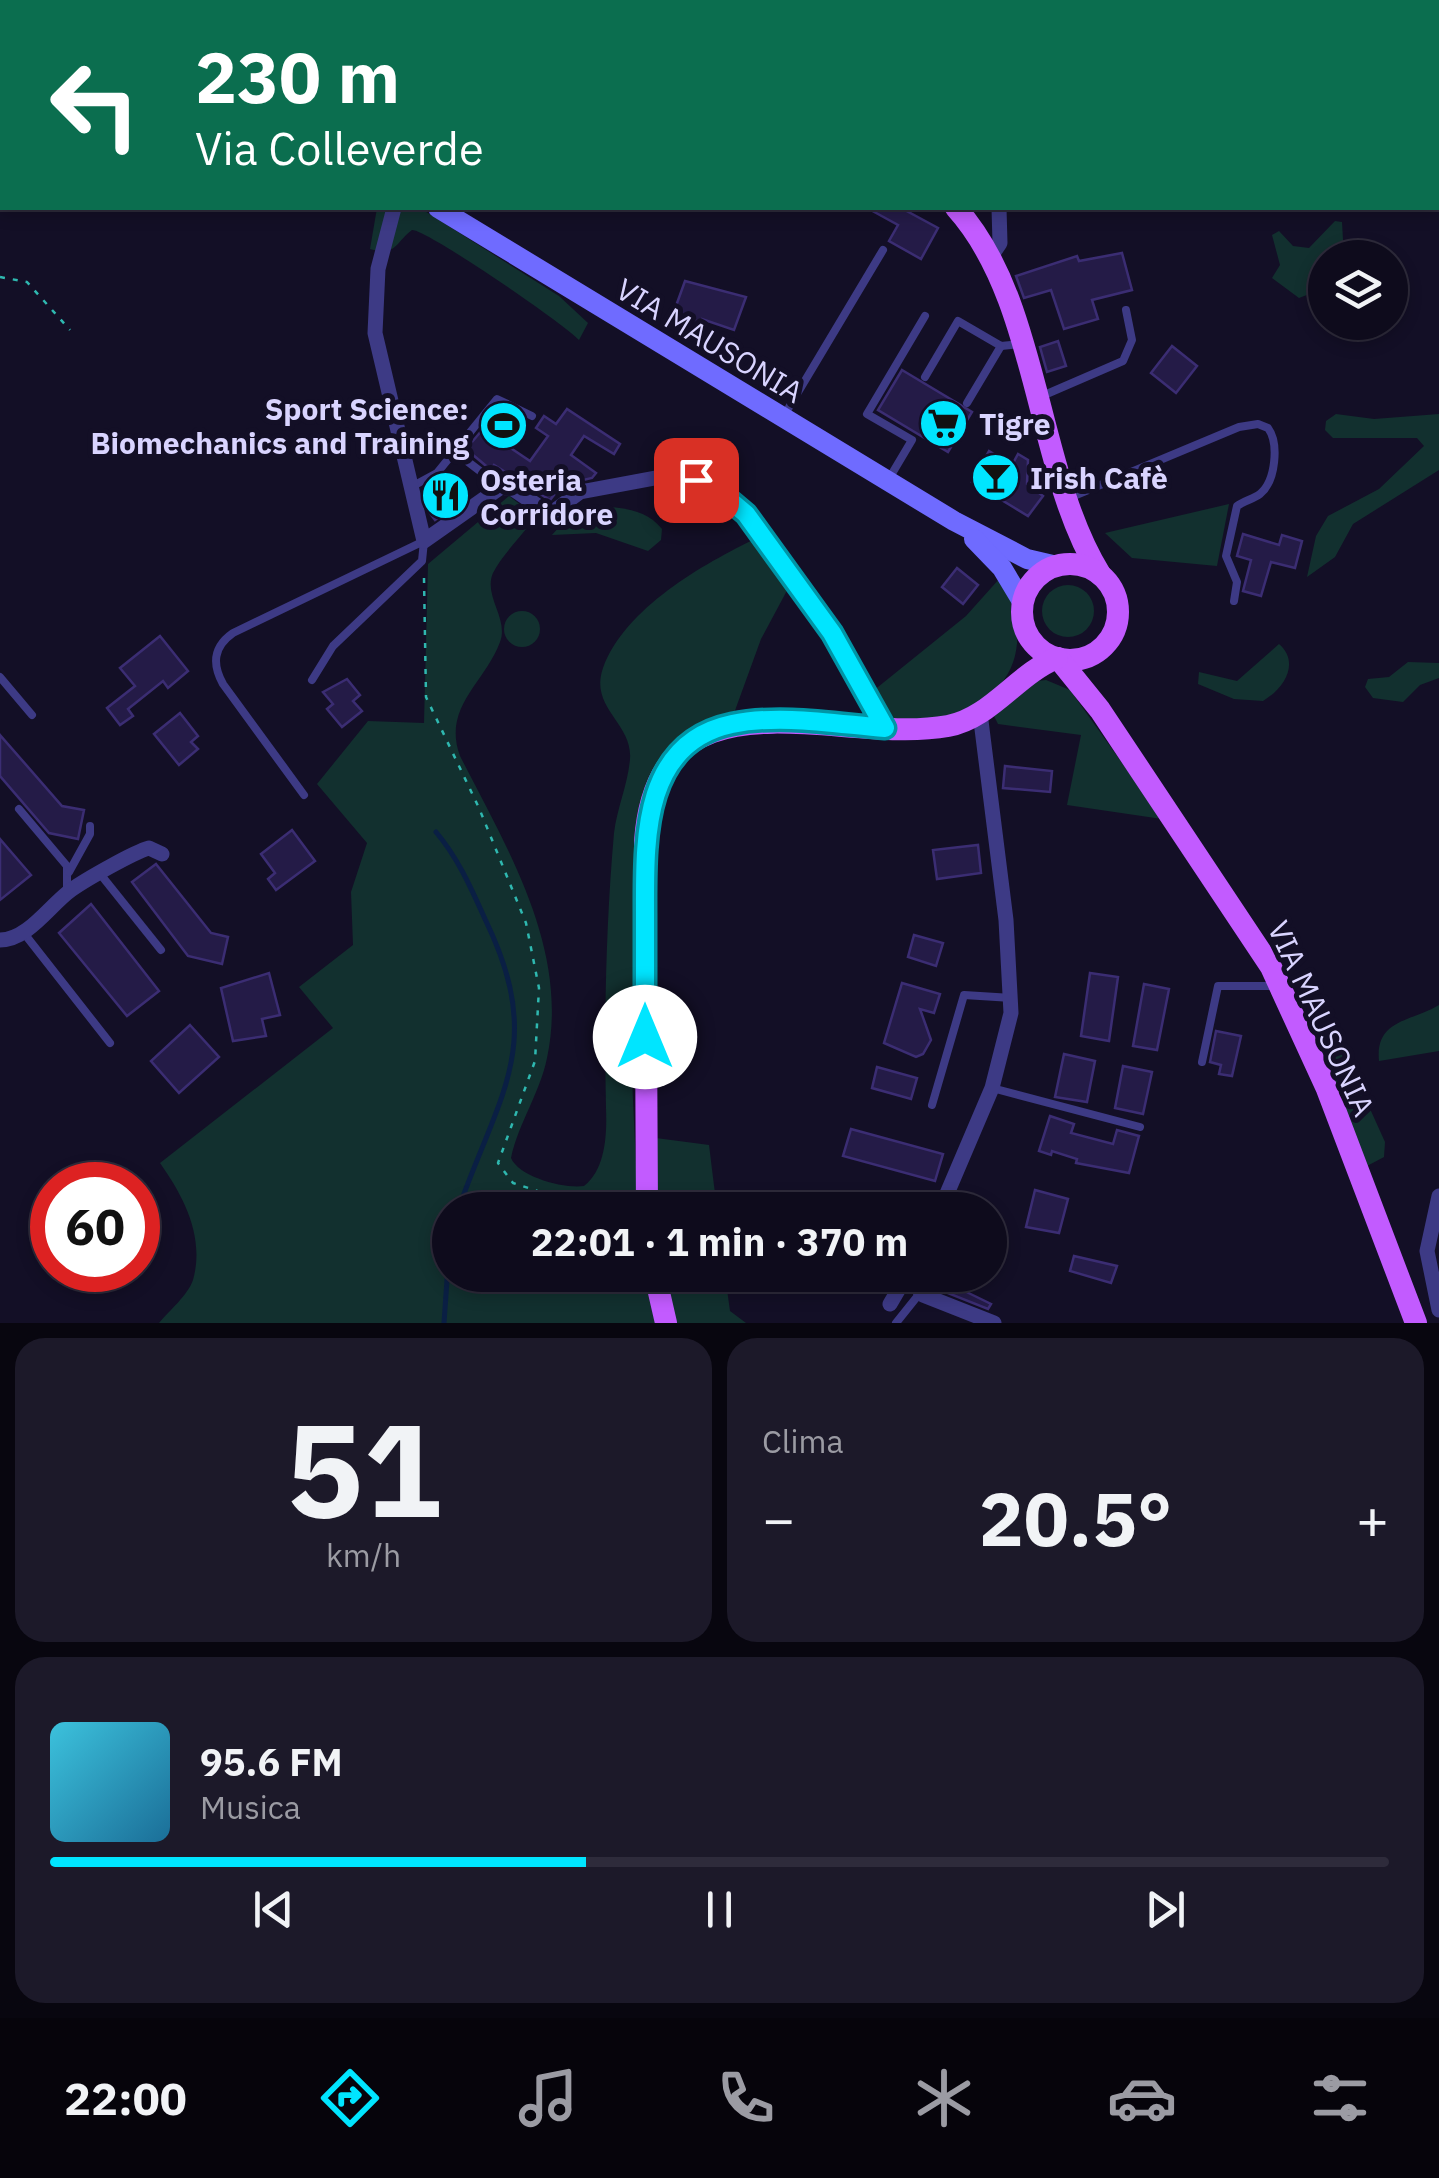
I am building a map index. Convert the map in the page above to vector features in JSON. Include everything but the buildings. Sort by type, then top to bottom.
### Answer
[{"type":"main road","name":"VIA MAUSONIA","points":[[441,210],[954,521],[1027,559],[1058,566]]},
{"type":"main road","points":[[957,210],[990,258],[1011,345],[1038,398],[1072,508],[1100,574],[1115,596],[1118,617],[1111,638],[1099,650],[1079,660],[1057,658],[1042,651],[1028,635]]},
{"type":"main road","points":[[1009,686],[1022,663],[1028,635],[1023,603],[1033,582],[1058,566],[1069,550],[1072,508]]},
{"type":"main road","name":"VIA MAUSONIA","points":[[954,521],[996,561],[1023,603]]},
{"type":"main road","points":[[1058,566],[1080,566],[1100,574]]},
{"type":"main road","name":"VIA MAUSONIA","points":[[1099,650],[1093,673],[1100,710]]},
{"type":"main road","name":"VIA MAUSONIA","points":[[1057,658],[1100,710],[1255,938],[1327,1089],[1416,1323]]},
{"type":"main road","points":[[647,1192],[645,841],[648,812],[660,781],[692,743],[727,725],[774,721],[885,728],[946,726],[980,713],[1009,686],[1057,658]]},
{"type":"main road","points":[[659,1292],[666,1323]]},
{"type":"street","points":[[393,210],[380,261],[375,327],[424,548],[500,487],[511,488],[550,514],[580,492],[666,476],[692,479],[720,492],[742,509],[816,610],[885,728]]},
{"type":"street","points":[[990,258],[1000,243],[999,210]]},
{"type":"street","points":[[948,1192],[992,1088],[1009,1027],[1012,998],[986,734],[980,713]]},
{"type":"street","points":[[0,940],[23,932],[66,894],[146,848],[162,854]]},
{"type":"street","points":[[1439,1196],[1428,1250],[1439,1310]]},
{"type":"street","points":[[890,1304],[897,1292]]},
{"type":"street","points":[[920,1293],[994,1323]]},
{"type":"lane","points":[[783,418],[883,250]]},
{"type":"lane","points":[[1038,398],[1122,361],[1132,340],[1126,310]]},
{"type":"lane","points":[[888,481],[912,440],[867,414],[925,316]]},
{"type":"lane","points":[[925,377],[958,321],[1011,345],[967,403]]},
{"type":"lane","points":[[408,487],[430,479],[498,398],[532,416]]},
{"type":"lane","points":[[1072,508],[1234,428],[1265,426],[1275,442],[1270,474],[1262,492],[1236,508],[1226,554],[1238,584],[1234,601]]},
{"type":"lane","points":[[455,452],[500,487]]},
{"type":"lane","points":[[312,680],[333,646],[399,586],[424,548]]},
{"type":"lane","points":[[304,795],[223,684],[215,666],[220,646],[234,633],[424,548]]},
{"type":"lane","points":[[0,677],[32,714]]},
{"type":"lane","points":[[20,809],[69,872]]},
{"type":"lane","points":[[66,894],[69,872],[90,834],[90,826]]},
{"type":"lane","points":[[101,874],[161,950]]},
{"type":"lane","points":[[23,932],[110,1043]]},
{"type":"lane","points":[[1202,1062],[1218,986],[1263,989],[1279,984]]},
{"type":"lane","points":[[932,1106],[964,994],[1012,998]]},
{"type":"lane","points":[[992,1088],[1140,1126]]},
{"type":"lane","points":[[896,1323],[920,1293]]},
{"type":"path","points":[[0,277],[27,282],[70,330]]},
{"type":"path","points":[[424,548],[426,697],[479,808],[526,922],[539,988],[535,1061],[498,1163],[514,1182],[543,1192]]},
{"type":"green space","points":[[377,210],[423,210],[559,296],[588,323],[579,340],[495,278],[412,230],[390,250],[370,249]]},
{"type":"green space","points":[[1335,221],[1342,222],[1343,240],[1317,240]]},
{"type":"green space","points":[[1279,231],[1293,246],[1308,248],[1308,295],[1299,298],[1272,278],[1280,265],[1272,235]]},
{"type":"green space","points":[[1336,414],[1374,419],[1439,414],[1439,470],[1353,524],[1335,557],[1307,577],[1316,536],[1328,516],[1379,489],[1424,446],[1417,438],[1333,438],[1325,430],[1326,421]]},
{"type":"green space","points":[[509,496],[535,516],[493,573],[491,590],[501,624],[500,642],[461,709],[456,739],[460,756],[530,901],[550,978],[552,1018],[547,1058],[511,1158],[523,1171],[565,1186],[584,1186],[591,1179],[601,1160],[605,1139],[611,867],[615,824],[630,759],[625,735],[602,694],[603,668],[614,646],[647,607],[690,575],[757,538],[791,583],[761,639],[733,716],[694,732],[636,847],[632,1078],[637,1192],[432,1192],[432,1292],[649,1292],[655,1323],[159,1323],[191,1286],[196,1264],[190,1218],[160,1163],[333,1028],[299,987],[353,945],[351,892],[367,843],[317,784],[368,721],[424,723],[428,564]]},
{"type":"green space","points":[[1229,504],[1217,566],[1132,558],[1105,533]]},
{"type":"green space","points":[[577,507],[626,509],[646,516],[662,529],[661,540],[648,551],[596,533],[552,535]]},
{"type":"green space","points":[[1000,578],[1016,622],[1017,643],[1005,679],[973,707],[950,717],[894,718],[873,691],[966,616]]},
{"type":"green space","points":[[1068,585],[1087,592],[1094,611],[1087,630],[1068,637],[1049,630],[1042,611],[1049,592]]},
{"type":"green space","points":[[522,611],[535,616],[540,629],[535,642],[522,647],[509,642],[504,629],[509,616]]},
{"type":"green space","points":[[1279,644],[1289,667],[1278,689],[1263,701],[1234,699],[1198,684],[1199,672],[1237,681]]},
{"type":"green space","points":[[1408,662],[1439,663],[1439,678],[1420,685],[1403,702],[1373,698],[1365,687],[1368,679],[1389,677]]},
{"type":"green space","points":[[1046,680],[1070,690],[1162,819],[1067,805],[1081,735],[998,724],[994,716],[1038,681]]},
{"type":"green space","points":[[1439,1005],[1439,1051],[1379,1061],[1379,1047],[1389,1029]]},
{"type":"green space","points":[[1338,1048],[1347,1058],[1385,1142],[1384,1157],[1367,1166],[1322,1049]]},
{"type":"green space","points":[[656,1138],[709,1145],[715,1192],[657,1192]]},
{"type":"green space","points":[[670,1292],[727,1292],[730,1311],[746,1323],[676,1323]]},
{"type":"waterway","points":[[436,832],[480,907],[503,963],[512,1001],[514,1035],[510,1067],[465,1192]]},
{"type":"waterway","points":[[444,1323],[446,1292]]},
{"type":"place","name":"Tigre","points":[[944,423]]},
{"type":"place","name":"Sport Science: Biomechanics and Training","points":[[504,425]]},
{"type":"place","name":"Irish Cafè","points":[[995,477]]},
{"type":"place","name":"Osteria Corridore","points":[[445,496]]},
{"type":"route","points":[[645,1037],[646,827],[660,781],[675,760],[700,737],[736,724],[792,721],[885,728],[832,633],[746,514],[734,501],[696,480]]}]
